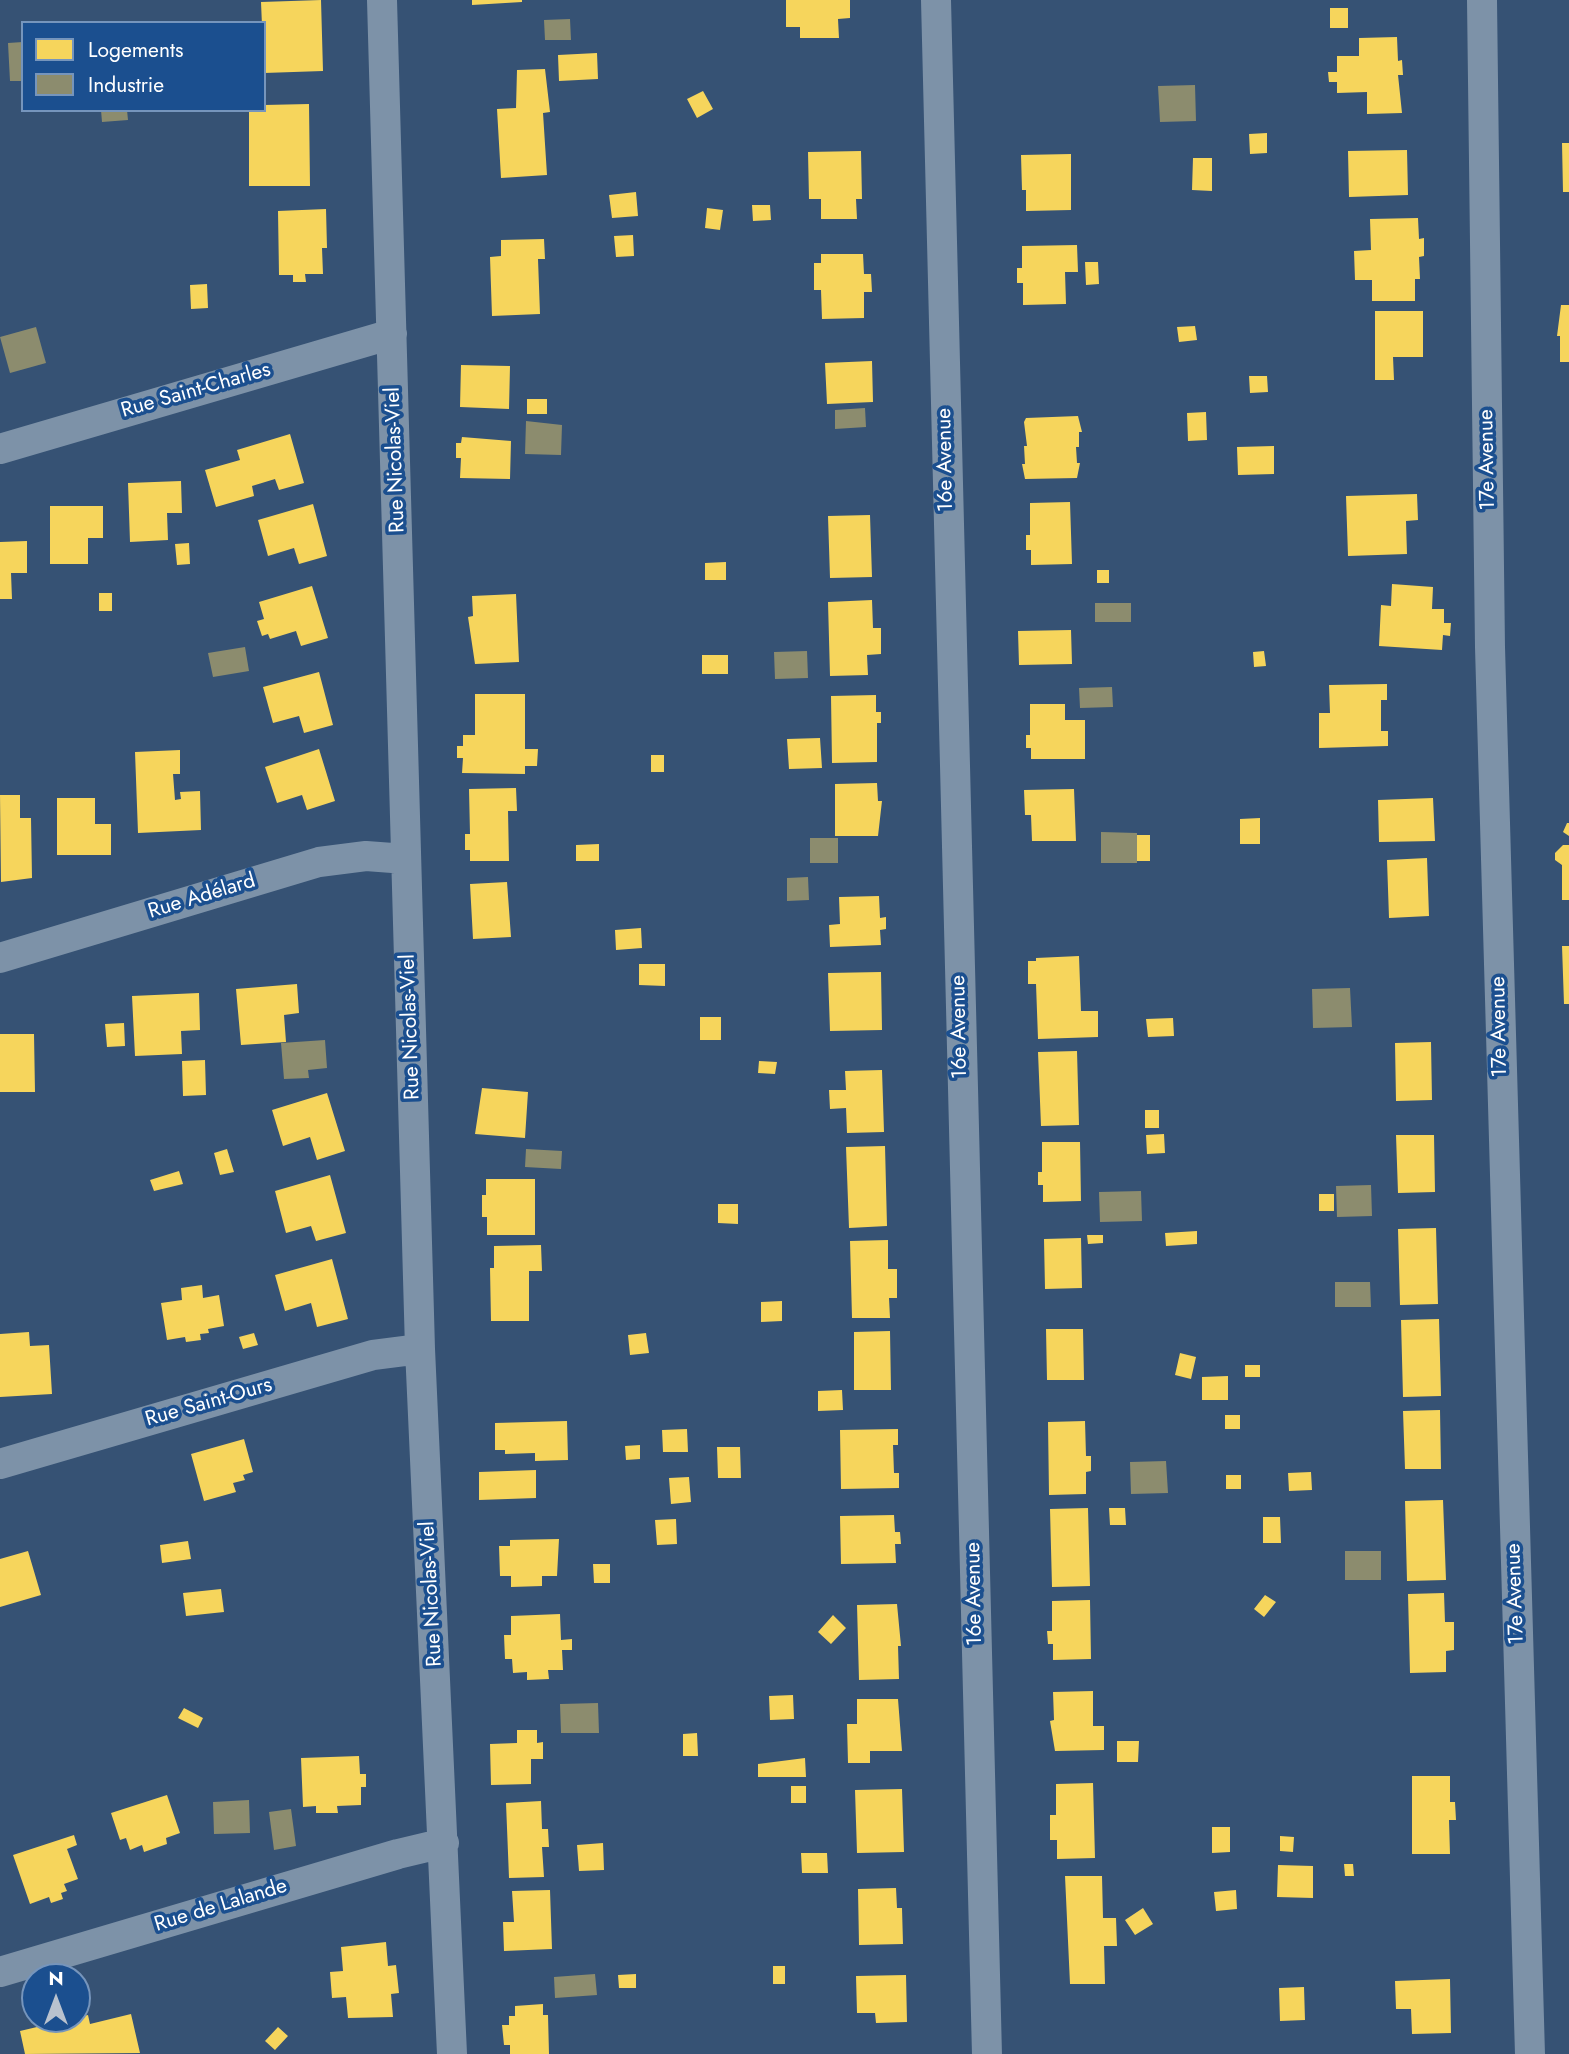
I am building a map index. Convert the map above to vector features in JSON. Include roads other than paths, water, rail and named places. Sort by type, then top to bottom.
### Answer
[{"type":"street","name":"Rue Nicolas-Viel","points":[[382,0],[420,1349],[452,2054]]},
{"type":"street","name":"16e Avenue","points":[[936,0],[987,2054]]},
{"type":"street","name":"17e Avenue","points":[[1482,0],[1490,648],[1530,2054]]},
{"type":"street","name":"Rue Saint-Charles","points":[[0,449],[392,334]]},
{"type":"street","name":"Rue Adélard","points":[[0,958],[319,862],[366,856],[406,859]]},
{"type":"street","name":"Rue Saint-Ours","points":[[0,1464],[373,1355],[420,1349]]},
{"type":"street","name":"Rue de Lalande","points":[[0,1972],[417,1848],[444,1843]]}]
